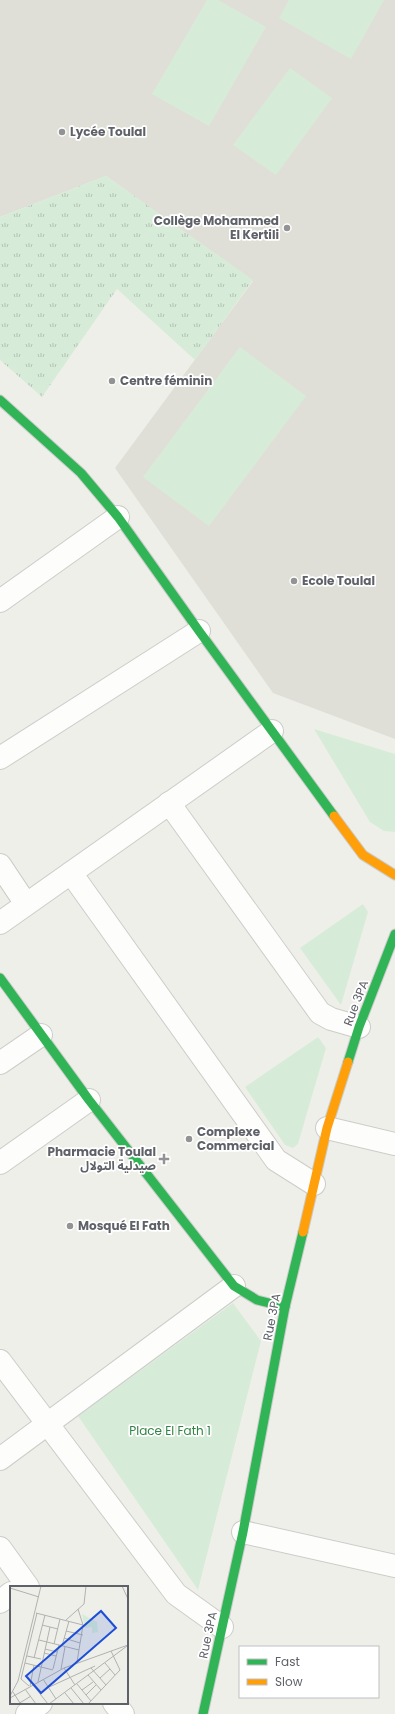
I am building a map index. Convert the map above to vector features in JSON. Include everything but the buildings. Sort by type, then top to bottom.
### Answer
[{"type":"street","points":[[0,400],[81,473],[118,517],[199,631],[363,855],[395,875]]},
{"type":"street","points":[[0,601],[118,517]]},
{"type":"street","points":[[0,758],[199,631]]},
{"type":"street","points":[[0,923],[272,731]]},
{"type":"street","points":[[169,803],[320,1013],[331,1019],[359,1027]]},
{"type":"street","points":[[0,866],[26,904]]},
{"type":"street","points":[[71,873],[276,1160],[314,1184]]},
{"type":"street","name":"Rue 3PA","points":[[203,1714],[243,1532],[285,1307],[327,1128],[359,1027],[395,934]]},
{"type":"street","points":[[0,978],[89,1100],[234,1286],[257,1300],[285,1307]]},
{"type":"street","points":[[0,1063],[41,1034]]},
{"type":"street","points":[[0,1163],[89,1100]]},
{"type":"street","points":[[327,1128],[395,1144]]},
{"type":"street","points":[[0,1458],[234,1286]]},
{"type":"street","points":[[0,1361],[176,1594],[222,1627]]},
{"type":"street","points":[[243,1532],[395,1566]]},
{"type":"street","points":[[0,1548],[20,1586]]},
{"type":"street","points":[[0,1602],[10,1595]]},
{"type":"street","points":[[27,1714],[40,1704]]},
{"type":"street","points":[[115,1704],[122,1714]]},
{"type":"shaded area","points":[[0,0],[395,0],[395,739],[273,693],[115,468],[253,281],[106,176],[0,217]]},
{"type":"green space","points":[[207,0],[218,0],[266,27],[209,126],[152,94]]},
{"type":"green space","points":[[289,0],[384,0],[351,59],[279,18]]},
{"type":"green space","points":[[290,68],[332,98],[276,175],[233,145]]},
{"type":"green space","points":[[106,176],[253,280],[195,360],[117,289],[42,397],[0,360],[0,217]]},
{"type":"green space","points":[[240,347],[306,396],[209,526],[143,477]]},
{"type":"green space","points":[[314,729],[395,754],[395,832],[384,831],[370,822]]},
{"type":"green space","points":[[363,904],[368,912],[341,1005],[300,948]]},
{"type":"green space","points":[[318,1037],[326,1048],[298,1144],[293,1148],[285,1145],[245,1087]]},
{"type":"green space","name":"Place El Fath 1","points":[[233,1303],[261,1341],[198,1590],[78,1416]]},
{"type":"traffic: fast","points":[[0,400],[81,473],[118,517],[334,816]]},
{"type":"traffic: fast","points":[[348,1062],[359,1027],[395,934]]},
{"type":"traffic: fast","points":[[0,978],[89,1100],[234,1286],[257,1300],[285,1307]]},
{"type":"traffic: fast","points":[[203,1714],[243,1532],[285,1307],[303,1232]]},
{"type":"traffic: slow","points":[[334,816],[363,855],[395,875]]},
{"type":"traffic: slow","points":[[303,1232],[327,1128],[348,1062]]},
{"type":"place","name":"Lycée Toulal","points":[[62,132]]},
{"type":"place","name":"Collège Mohammed El Kertili","points":[[287,228]]},
{"type":"place","name":"Centre féminin","points":[[112,381]]},
{"type":"place","name":"Ecole Toulal","points":[[294,581]]},
{"type":"place","name":"Complexe Commercial","points":[[189,1139]]},
{"type":"place","name":"Pharmacie Toulal صيدلية التولال","points":[[164,1159]]},
{"type":"place","name":"Mosqué El Fath","points":[[70,1226]]}]
